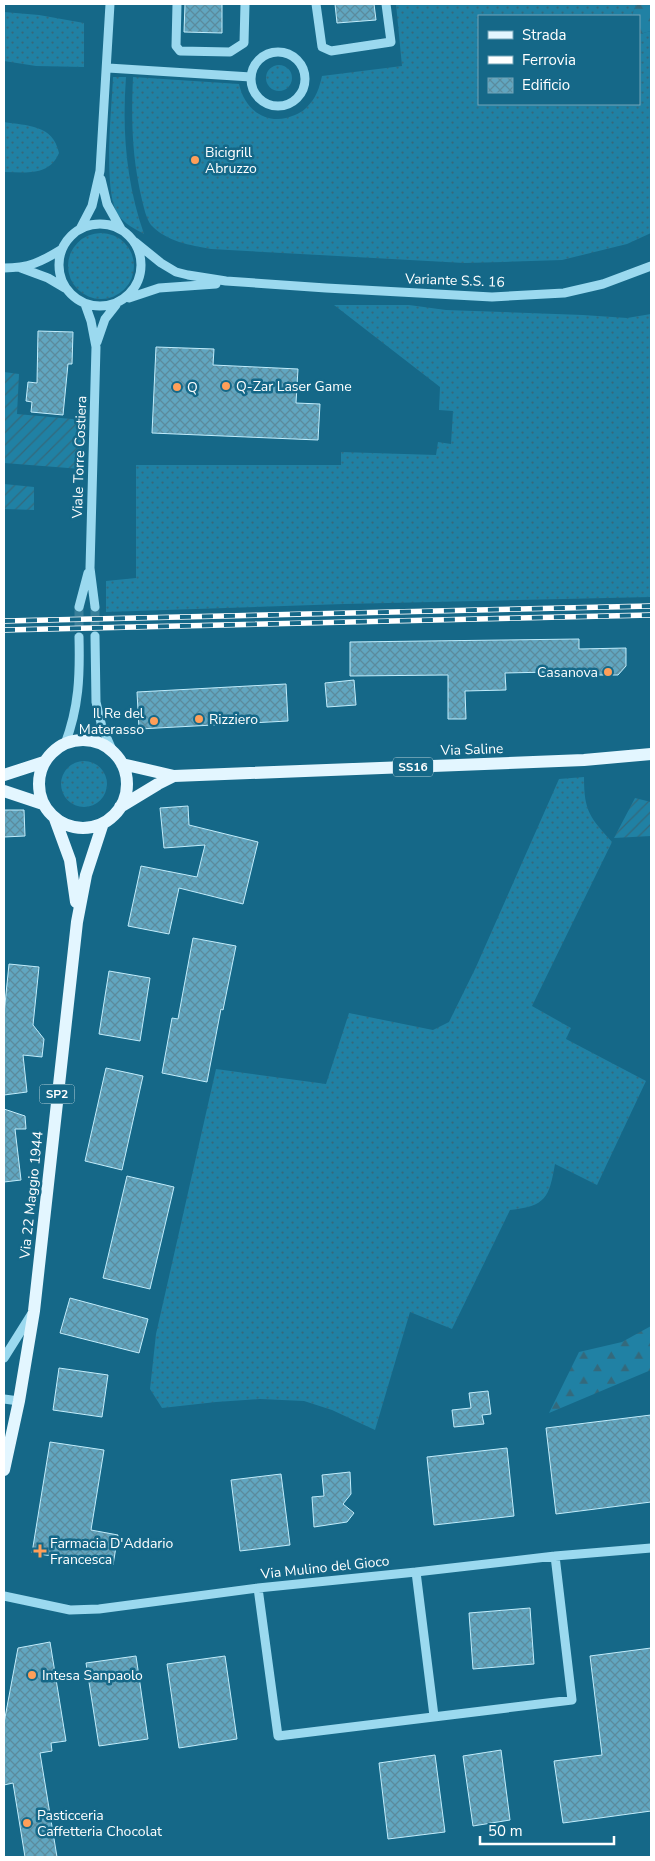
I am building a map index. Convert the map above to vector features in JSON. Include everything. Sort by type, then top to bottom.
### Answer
[{"type":"main road","points":[[103,823],[91,828],[66,825],[55,819],[43,804],[39,791],[39,776],[44,762],[53,751],[77,740],[90,741],[102,745],[113,752],[122,764],[126,774],[127,786],[120,807]]},
{"type":"main road","name":"Via Saline","points":[[122,764],[174,776],[584,760],[651,754]]},
{"type":"main road","points":[[4,775],[44,762]]},
{"type":"main road","name":"Via Saline","points":[[120,807],[174,776]]},
{"type":"main road","points":[[4,791],[43,804]]},
{"type":"main road","name":"SS16","points":[[103,823],[113,816],[120,807]]},
{"type":"main road","name":"Via 22 Maggio 1944","points":[[55,819],[70,860],[76,899],[77,922]]},
{"type":"main road","name":"Via 22 Maggio 1944","points":[[4,1470],[19,1401],[34,1311],[77,922],[86,875],[103,823]]},
{"type":"street","points":[[80,229],[92,206],[100,171],[108,68],[110,4]]},
{"type":"street","points":[[177,4],[176,46],[180,51],[230,52],[244,43],[244,4]]},
{"type":"street","points":[[316,4],[322,47],[331,51],[391,42],[386,4]]},
{"type":"street","points":[[285,52],[300,62],[306,78],[300,95],[294,101],[278,106],[269,105],[255,94],[251,77],[252,70],[259,59],[270,53],[285,52]]},
{"type":"street","points":[[108,68],[251,77]]},
{"type":"street","points":[[100,171],[107,204],[122,230]]},
{"type":"street","points":[[20,268],[48,278],[65,288],[74,298],[86,304],[102,307],[121,301],[133,290],[139,279],[142,266],[135,242],[122,230],[112,225],[90,225],[80,229],[62,249],[59,262],[60,275],[65,288]]},
{"type":"street","name":"Variante S.S. 16","points":[[135,242],[161,264],[176,272],[254,284]]},
{"type":"street","points":[[4,268],[20,268],[35,265],[62,249]]},
{"type":"street","name":"Variante S.S. 16","points":[[121,301],[159,288],[190,284],[254,284],[492,296],[529,296],[564,293],[603,284],[651,266]]},
{"type":"street","name":"Viale Torre Costiera","points":[[96,347],[105,319],[110,311],[121,301]]},
{"type":"street","name":"Viale Torre Costiera","points":[[86,304],[96,347],[90,568],[95,607]]},
{"type":"street","name":"Viale Torre Costiera","points":[[79,607],[90,568]]},
{"type":"street","points":[[95,636],[96,702],[102,727],[113,752]]},
{"type":"street","points":[[65,744],[78,702],[79,637]]},
{"type":"street","points":[[4,1358],[34,1311]]},
{"type":"street","points":[[4,1399],[19,1401]]},
{"type":"street","name":"Via Mulino del Gioco","points":[[4,1596],[70,1610],[99,1609],[258,1588],[555,1556],[651,1548]]},
{"type":"street","points":[[258,1588],[278,1736],[572,1700],[555,1556]]},
{"type":"street","points":[[416,1572],[434,1716]]},
{"type":"green space","points":[[396,4],[636,4],[632,15],[478,15],[478,105],[640,105],[640,34],[651,31],[651,233],[627,244],[562,260],[464,263],[211,249],[171,239],[151,225],[146,216],[142,200],[134,154],[132,124],[133,77],[239,84],[245,100],[255,112],[262,116],[277,119],[300,113],[305,109],[317,93],[322,76],[402,66]]},
{"type":"green space","points":[[636,4],[651,4],[651,31],[640,34],[640,15],[632,15]]},
{"type":"green space","points":[[4,12],[39,15],[84,23],[84,67],[36,66],[4,61]]},
{"type":"green space","points":[[279,65],[288,69],[292,78],[288,87],[279,91],[270,87],[266,78],[270,69]]},
{"type":"green space","points":[[113,77],[126,77],[125,137],[129,176],[144,234],[121,219],[114,205],[109,170]]},
{"type":"green space","points":[[4,122],[38,128],[51,136],[59,153],[55,161],[43,170],[36,172],[4,172]]},
{"type":"green space","points":[[94,233],[108,233],[120,238],[129,247],[134,259],[132,279],[125,290],[108,299],[94,299],[82,294],[73,285],[68,273],[68,259],[73,247],[82,238]]},
{"type":"green space","points":[[334,305],[409,305],[446,310],[627,318],[651,314],[651,597],[106,612],[106,581],[136,578],[136,465],[341,465],[341,452],[436,455],[438,442],[451,444],[453,411],[439,410],[440,387]]},
{"type":"green space","points":[[4,372],[19,374],[17,414],[83,420],[81,469],[4,463]]},
{"type":"green space","points":[[4,484],[34,487],[34,510],[4,509]]},
{"type":"green space","points":[[84,761],[97,765],[103,771],[107,784],[103,797],[97,803],[84,807],[71,803],[65,797],[61,784],[65,771],[71,765]]},
{"type":"green space","points":[[584,777],[585,798],[593,820],[612,842],[532,1006],[571,1028],[566,1039],[646,1081],[597,1185],[555,1164],[548,1192],[544,1198],[531,1206],[510,1210],[452,1329],[410,1312],[375,1430],[332,1410],[304,1401],[260,1399],[162,1408],[150,1389],[156,1334],[216,1069],[326,1084],[349,1013],[433,1030],[449,1022],[476,967],[559,779]]},
{"type":"green space","points":[[635,798],[651,802],[651,836],[614,838]]},
{"type":"green space","points":[[651,1326],[651,1370],[549,1413],[579,1352],[622,1342]]},
{"type":"building","points":[[185,4],[222,4],[222,33],[184,32]]},
{"type":"building","points":[[335,4],[374,4],[376,20],[337,23]]},
{"type":"building","points":[[38,331],[73,332],[72,364],[68,364],[63,415],[31,412],[32,402],[26,401],[28,382],[37,383]]},
{"type":"building","name":"Q-Zar Laser Game","points":[[156,347],[214,349],[213,365],[298,369],[296,403],[320,404],[318,440],[152,433]]},
{"type":"building","points":[[579,639],[579,649],[626,648],[626,666],[618,675],[597,675],[597,671],[505,673],[506,690],[465,691],[466,719],[448,719],[448,675],[350,676],[350,642]]},
{"type":"building","points":[[354,680],[356,705],[327,707],[325,683]]},
{"type":"building","points":[[286,684],[288,721],[139,729],[137,692]]},
{"type":"building","points":[[188,806],[189,825],[258,842],[243,904],[179,888],[169,934],[128,926],[141,866],[197,877],[205,845],[164,848],[160,808]]},
{"type":"building","points":[[4,810],[24,810],[25,836],[4,837]]},
{"type":"building","points":[[193,938],[236,946],[223,1010],[221,1009],[207,1082],[162,1073],[172,1018],[178,1019]]},
{"type":"building","points":[[9,964],[39,967],[33,1025],[44,1039],[42,1057],[23,1055],[27,1092],[4,1095],[4,1014]]},
{"type":"building","points":[[109,971],[150,978],[140,1041],[99,1034]]},
{"type":"building","points":[[106,1068],[143,1076],[122,1170],[85,1161]]},
{"type":"building","points":[[4,1109],[25,1116],[26,1129],[15,1129],[21,1180],[4,1182]]},
{"type":"building","points":[[127,1176],[174,1187],[150,1289],[103,1278]]},
{"type":"building","points":[[70,1298],[148,1319],[139,1353],[60,1333]]},
{"type":"building","points":[[59,1368],[108,1375],[102,1417],[53,1410]]},
{"type":"building","points":[[488,1391],[491,1414],[482,1415],[484,1424],[454,1427],[452,1410],[471,1408],[469,1393]]},
{"type":"building","points":[[651,1415],[651,1502],[556,1514],[546,1428]]},
{"type":"building","points":[[50,1442],[104,1450],[91,1530],[118,1535],[113,1565],[32,1553]]},
{"type":"building","points":[[507,1448],[514,1516],[434,1525],[427,1457]]},
{"type":"building","points":[[350,1472],[351,1494],[343,1504],[354,1513],[347,1522],[314,1527],[312,1497],[324,1496],[322,1475]]},
{"type":"building","points":[[281,1474],[290,1545],[240,1551],[231,1480]]},
{"type":"building","points":[[530,1608],[534,1664],[473,1669],[469,1613]]},
{"type":"building","points":[[50,1642],[66,1741],[51,1743],[52,1751],[40,1753],[57,1857],[25,1857],[13,1783],[4,1785],[4,1723],[18,1648]]},
{"type":"building","points":[[651,1648],[651,1811],[563,1823],[554,1761],[602,1755],[590,1656]]},
{"type":"building","points":[[136,1656],[148,1739],[99,1746],[86,1663]]},
{"type":"building","points":[[225,1656],[237,1739],[179,1748],[167,1664]]},
{"type":"building","points":[[501,1750],[510,1820],[473,1826],[463,1756]]},
{"type":"building","points":[[435,1755],[445,1832],[388,1839],[379,1763]]},
{"type":"tunnel","points":[[79,607],[79,637]]},
{"type":"tunnel","points":[[95,607],[95,636]]},
{"type":"railway","points":[[4,621],[651,606]]},
{"type":"railway","points":[[4,630],[651,615]]},
{"type":"place","name":"Bicigrill Abruzzo","points":[[195,160]]},
{"type":"place","name":"Q-Zar Laser Game","points":[[226,386]]},
{"type":"place","name":"Q","points":[[177,387]]},
{"type":"place","name":"Casanova","points":[[608,672]]},
{"type":"place","name":"Rizziero","points":[[199,719]]},
{"type":"place","name":"Il Re del Materasso","points":[[154,721]]},
{"type":"place","name":"Farmacia D'Addario Francesca","points":[[40,1551]]},
{"type":"place","name":"Intesa Sanpaolo","points":[[32,1675]]},
{"type":"place","name":"Pasticceria Caffetteria Chocolat","points":[[27,1823]]}]
